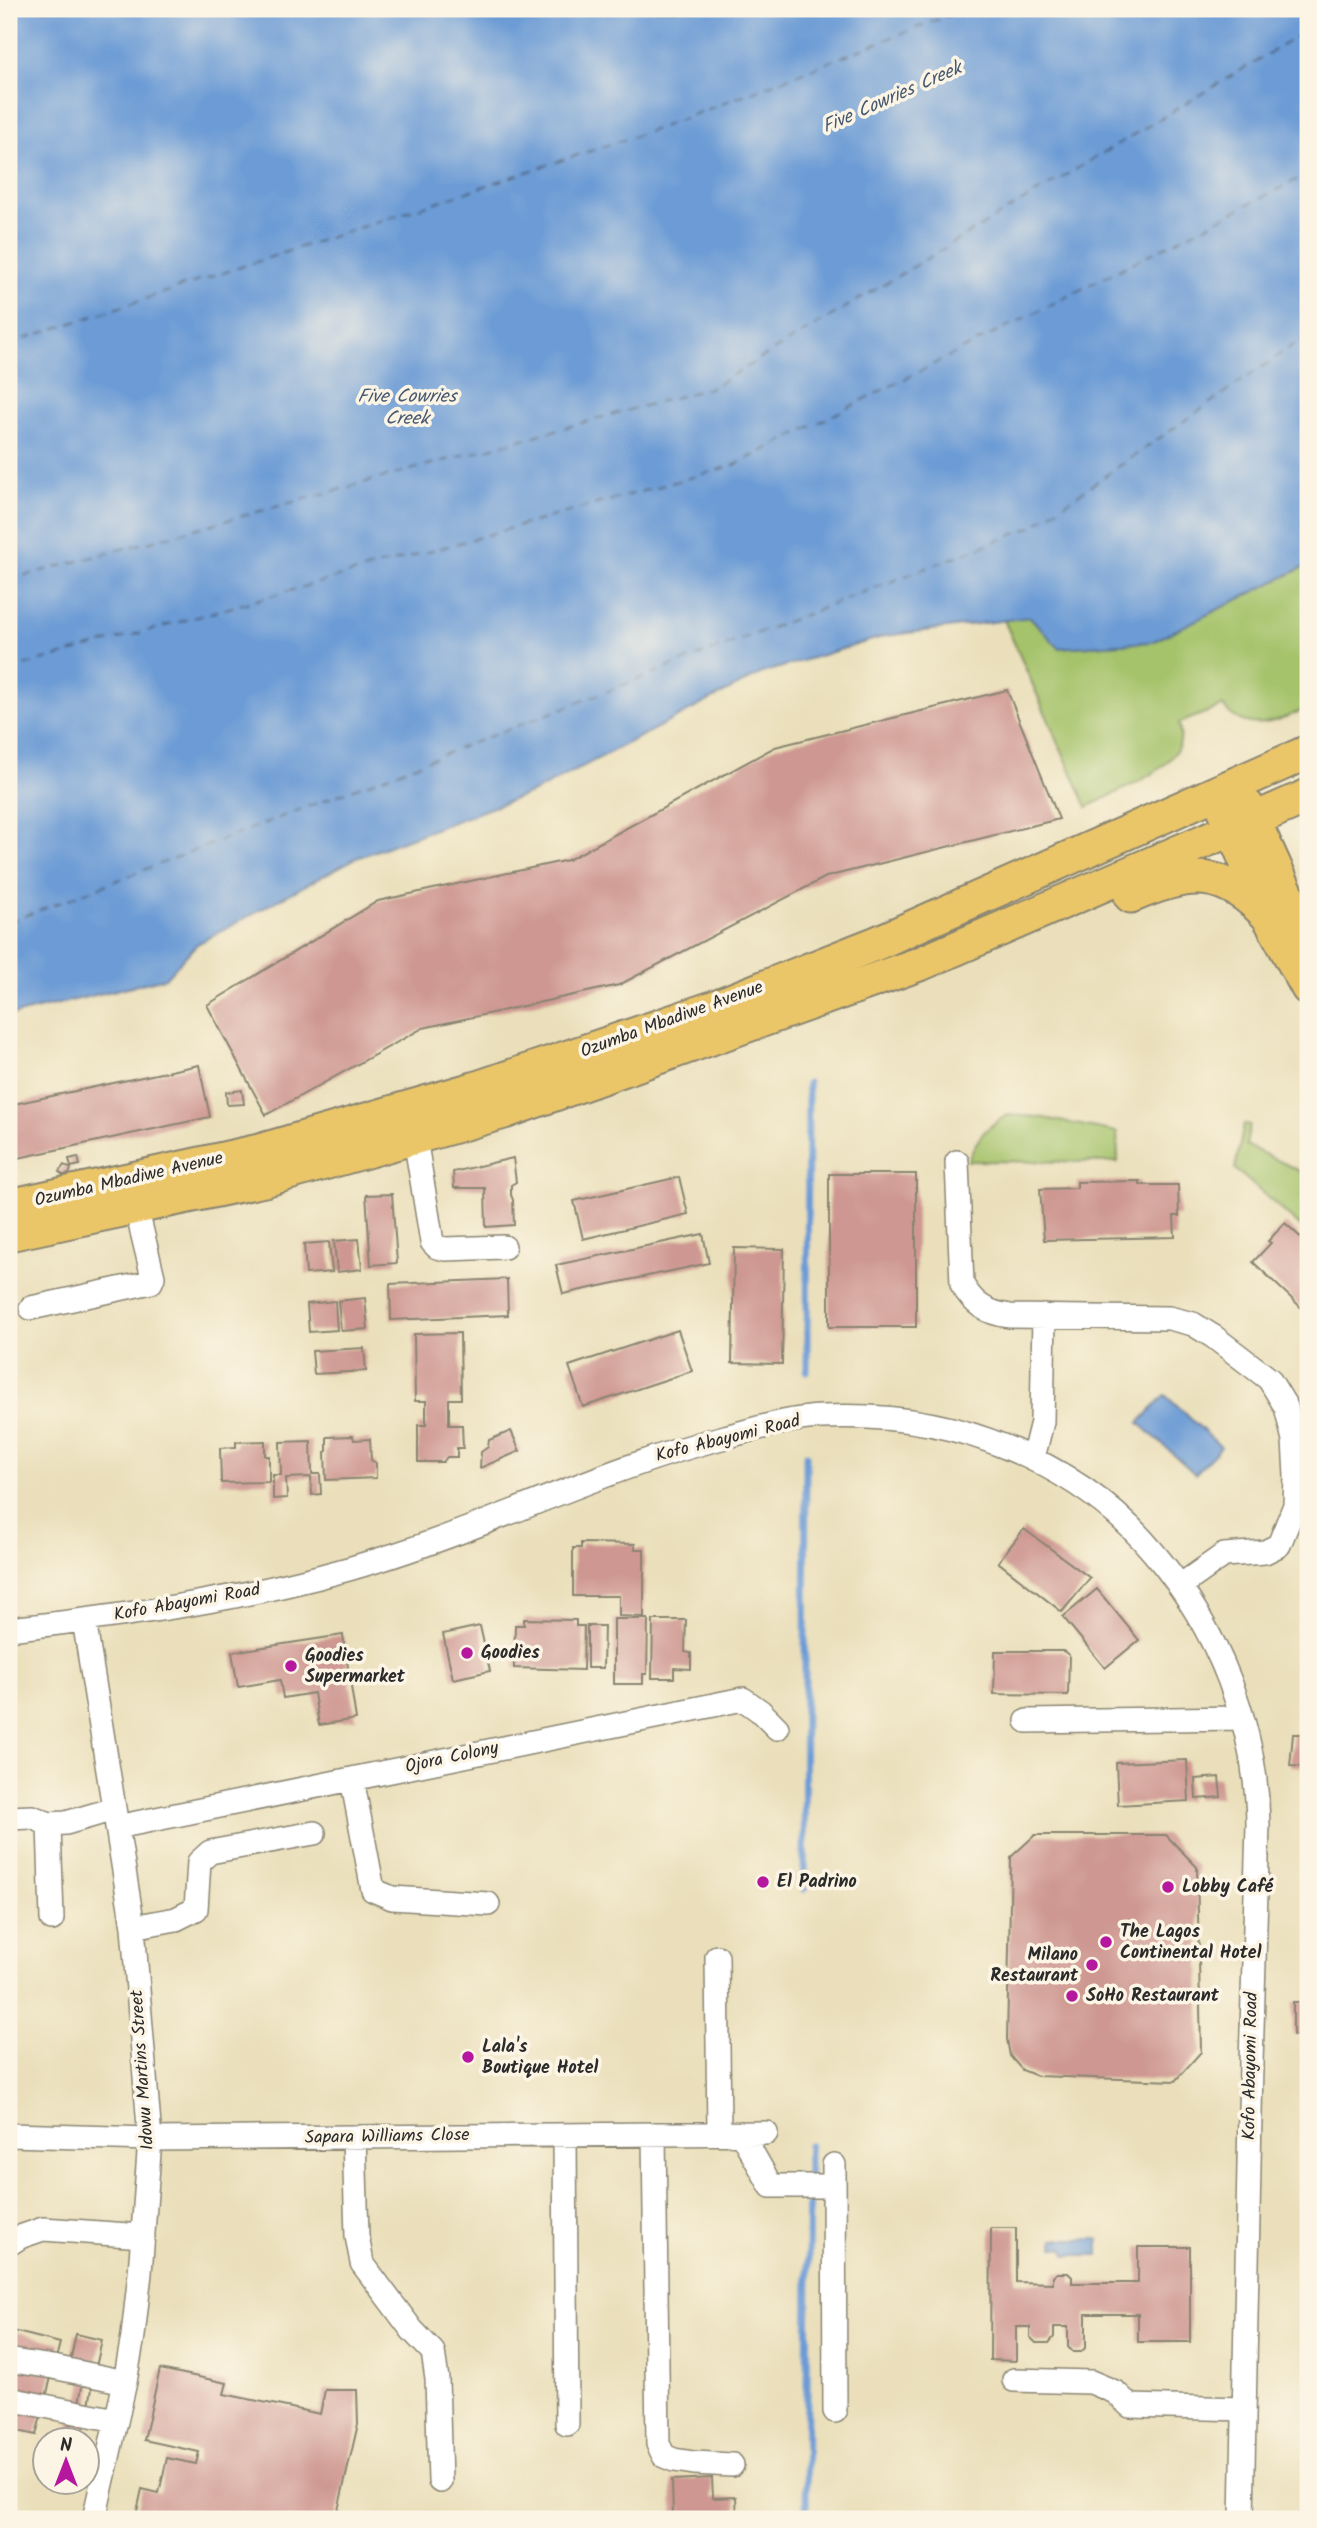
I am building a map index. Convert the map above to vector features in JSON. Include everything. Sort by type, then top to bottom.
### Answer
[{"type":"highway","name":"Ozumba Mbadiwe Avenue","points":[[9,1206],[52,1187],[259,1150],[480,1087],[710,1009],[877,943],[1308,752]]},
{"type":"highway","points":[[1228,788],[1243,825],[1269,917],[1308,988]]},
{"type":"highway","name":"Ozumba Mbadiwe Avenue","points":[[9,1234],[264,1180],[504,1112],[922,962],[1308,796]]},
{"type":"highway","points":[[1243,825],[1308,940]]},
{"type":"highway","points":[[922,962],[1049,928],[1139,892],[1182,879],[1202,878],[1225,882],[1250,897],[1269,917]]},
{"type":"street","points":[[415,1138],[432,1242],[437,1247],[446,1249],[504,1247]]},
{"type":"street","points":[[957,1162],[959,1268],[969,1297],[981,1308],[994,1314],[1169,1318],[1194,1324],[1269,1379],[1286,1407],[1294,1440],[1295,1505],[1279,1545],[1265,1552],[1224,1555],[1180,1586]]},
{"type":"street","points":[[31,1308],[151,1282],[153,1277],[136,1207]]},
{"type":"street","points":[[1033,1458],[1042,1422],[1044,1316]]},
{"type":"street","name":"Kofo Abayomi Road","points":[[9,1629],[161,1610],[318,1578],[384,1558],[677,1449],[818,1416],[887,1418],[938,1425],[990,1440],[1033,1458],[1074,1482],[1136,1531],[1180,1586],[1222,1661],[1252,1751],[1258,1814],[1242,2519]]},
{"type":"street","name":"Idowu Martins Street","points":[[83,1620],[133,1927],[150,2139],[137,2298],[125,2382],[93,2519]]},
{"type":"street","name":"Ojora Colony","points":[[49,1824],[116,1818],[352,1779],[743,1699],[777,1728]]},
{"type":"street","points":[[1027,1721],[1241,1718]]},
{"type":"street","points":[[352,1779],[373,1891],[392,1898],[488,1904]]},
{"type":"street","points":[[9,1818],[32,1817],[49,1824],[52,1919]]},
{"type":"street","points":[[133,1927],[176,1919],[196,1909],[199,1862],[209,1852],[314,1833]]},
{"type":"street","points":[[717,1957],[730,2133],[771,2186],[792,2186],[829,2179],[835,2411]]},
{"type":"street","name":"Sapara Williams Close","points":[[9,2135],[150,2139],[766,2133]]},
{"type":"street","points":[[654,2134],[658,2444],[664,2456],[674,2460],[732,2465]]},
{"type":"street","points":[[565,2135],[567,2424]]},
{"type":"street","points":[[354,2137],[357,2236],[362,2263],[412,2330],[433,2352],[437,2379],[440,2481]]},
{"type":"street","points":[[9,2244],[43,2229],[143,2236]]},
{"type":"street","points":[[9,2362],[53,2367],[125,2382]]},
{"type":"street","points":[[1014,2381],[1091,2382],[1115,2392],[1130,2406],[1244,2409]]},
{"type":"street","points":[[9,2399],[116,2420]]},
{"type":"green space","points":[[1308,565],[1308,708],[1275,721],[1253,723],[1242,721],[1223,706],[1179,723],[1179,745],[1164,765],[1139,782],[1087,807],[1004,620],[1030,617],[1152,642]]},
{"type":"green space","points":[[1008,1115],[1039,1117],[1117,1132],[1118,1162],[968,1161],[983,1134]]},
{"type":"green space","points":[[1244,1124],[1250,1125],[1246,1145],[1308,1175],[1308,1233],[1235,1169]]},
{"type":"water","name":"Five Cowries Creek","points":[[9,9],[1308,9],[1308,565],[1152,642],[1059,648],[1030,617],[886,636],[762,673],[536,791],[354,859],[197,944],[165,978],[9,1016]]},
{"type":"water","points":[[1165,1395],[1221,1447],[1195,1474],[1139,1423]]},
{"type":"water","points":[[1054,2239],[1099,2239],[1099,2255],[1067,2255],[1063,2248],[1054,2247]]},
{"type":"building","points":[[1007,690],[1059,819],[826,877],[619,985],[423,1028],[266,1115],[207,1005],[378,901],[568,860],[775,747]]},
{"type":"building","points":[[199,1065],[210,1117],[9,1160],[9,1105]]},
{"type":"building","points":[[242,1090],[244,1104],[227,1105],[226,1092]]},
{"type":"building","points":[[78,1157],[80,1165],[71,1167],[69,1159]]},
{"type":"building","points":[[513,1158],[516,1182],[511,1185],[514,1225],[486,1227],[485,1188],[454,1188],[453,1172]]},
{"type":"building","points":[[64,1165],[71,1169],[69,1174],[63,1175],[59,1172]]},
{"type":"building","points":[[829,1174],[916,1174],[916,1327],[829,1327]]},
{"type":"building","points":[[679,1177],[688,1214],[583,1239],[574,1201]]},
{"type":"building","points":[[1140,1181],[1140,1185],[1178,1185],[1179,1216],[1174,1216],[1175,1237],[1044,1240],[1040,1189],[1077,1188],[1077,1182]]},
{"type":"building","points":[[392,1194],[397,1263],[371,1265],[366,1195]]},
{"type":"building","points":[[1285,1223],[1308,1244],[1308,1314],[1253,1262]]},
{"type":"building","points":[[703,1234],[709,1263],[563,1294],[556,1265]]},
{"type":"building","points":[[359,1239],[362,1269],[337,1272],[334,1241]]},
{"type":"building","points":[[329,1242],[332,1272],[306,1274],[304,1244]]},
{"type":"building","points":[[734,1248],[784,1249],[782,1364],[732,1363]]},
{"type":"building","points":[[507,1279],[508,1315],[391,1320],[390,1284]]},
{"type":"building","points":[[365,1298],[368,1329],[341,1331],[338,1301]]},
{"type":"building","points":[[335,1301],[337,1330],[309,1332],[307,1304]]},
{"type":"building","points":[[678,1330],[692,1371],[583,1407],[569,1366]]},
{"type":"building","points":[[460,1333],[461,1399],[449,1399],[449,1425],[462,1425],[463,1448],[457,1448],[457,1457],[447,1457],[443,1462],[418,1462],[418,1425],[426,1425],[426,1401],[415,1401],[414,1334]]},
{"type":"building","points":[[364,1348],[366,1371],[314,1374],[312,1351]]},
{"type":"building","points":[[511,1431],[520,1451],[480,1468],[481,1452],[488,1447],[489,1440]]},
{"type":"building","points":[[353,1436],[354,1440],[370,1439],[371,1460],[376,1463],[376,1478],[326,1480],[327,1437]]},
{"type":"building","points":[[265,1441],[265,1456],[269,1456],[269,1482],[221,1483],[220,1448],[236,1447],[236,1442]]},
{"type":"building","points":[[311,1441],[312,1474],[320,1474],[321,1494],[312,1495],[311,1477],[286,1478],[287,1498],[273,1499],[273,1475],[281,1475],[280,1442]]},
{"type":"building","points":[[1024,1529],[1090,1578],[1062,1612],[998,1562]]},
{"type":"building","points":[[581,1543],[635,1544],[635,1549],[644,1549],[644,1617],[619,1616],[619,1596],[573,1596],[573,1548],[581,1548]]},
{"type":"building","points":[[1097,1589],[1139,1640],[1105,1668],[1063,1617]]},
{"type":"building","points":[[524,1619],[576,1620],[576,1626],[584,1626],[583,1670],[514,1668],[515,1625],[524,1625]]},
{"type":"building","points":[[614,1619],[648,1619],[647,1674],[643,1674],[643,1684],[614,1684]]},
{"type":"building","points":[[653,1620],[686,1620],[685,1652],[691,1653],[691,1669],[674,1668],[674,1678],[652,1678]]},
{"type":"building","name":"Goodies","points":[[480,1626],[490,1671],[453,1679],[443,1634]]},
{"type":"building","points":[[587,1626],[604,1626],[603,1668],[587,1668]]},
{"type":"building","name":"Goodies Supermarket","points":[[343,1635],[356,1719],[319,1725],[314,1693],[283,1698],[280,1680],[238,1687],[232,1652]]},
{"type":"building","points":[[995,1651],[1063,1651],[1069,1655],[1068,1695],[994,1694]]},
{"type":"building","points":[[1306,1700],[1308,1767],[1290,1766],[1293,1734],[1305,1734]]},
{"type":"building","points":[[1187,1760],[1189,1801],[1118,1805],[1116,1763]]},
{"type":"building","points":[[1219,1777],[1221,1797],[1196,1799],[1195,1779]]},
{"type":"building","name":"The Lagos Continental Hotel","points":[[1035,1835],[1166,1835],[1197,1867],[1201,2052],[1175,2081],[1037,2076],[1022,2070],[1010,2056],[1007,2039],[1011,1857]]},
{"type":"building","points":[[1293,2002],[1308,2002],[1308,2036],[1293,2035]]},
{"type":"building","points":[[991,2228],[1016,2228],[1016,2282],[1053,2283],[1053,2277],[1057,2273],[1068,2273],[1072,2277],[1072,2283],[1138,2283],[1138,2247],[1190,2247],[1190,2342],[1138,2342],[1138,2314],[1086,2314],[1086,2347],[1081,2352],[1073,2352],[1068,2347],[1068,2327],[1054,2327],[1054,2337],[1049,2343],[1036,2343],[1030,2337],[1030,2327],[1016,2327],[1016,2361],[990,2360]]},
{"type":"building","points":[[9,2330],[60,2343],[38,2426],[32,2426],[32,2434],[9,2429]]},
{"type":"building","points":[[76,2334],[102,2340],[96,2367],[70,2362]]},
{"type":"building","points":[[160,2369],[227,2383],[224,2394],[320,2414],[325,2390],[357,2390],[358,2424],[336,2519],[151,2519],[136,2516],[142,2489],[159,2493],[167,2458],[196,2464],[199,2452],[144,2440]]},
{"type":"building","points":[[83,2381],[93,2383],[89,2405],[79,2403]]},
{"type":"building","points":[[71,2419],[85,2422],[84,2426],[70,2426]]},
{"type":"building","points":[[712,2478],[713,2498],[736,2497],[737,2519],[673,2519],[672,2480]]},
{"type":"waterway","points":[[807,1371],[808,1083]]},
{"type":"waterway","points":[[804,1889],[806,1455]]},
{"type":"waterway","points":[[806,2519],[809,2145]]},
{"type":"ferry route","points":[[9,344],[659,128],[965,9]]},
{"type":"ferry route","points":[[9,580],[713,387],[1308,30]]},
{"type":"ferry route","points":[[9,670],[735,465],[1308,174]]},
{"type":"ferry route","points":[[9,922],[1030,528],[1308,335]]},
{"type":"place","name":"Goodies","points":[[467,1653]]},
{"type":"place","name":"Goodies Supermarket","points":[[291,1666]]},
{"type":"place","name":"El Padrino","points":[[763,1882]]},
{"type":"place","name":"Lobby Café","points":[[1168,1887]]},
{"type":"place","name":"The Lagos Continental Hotel","points":[[1106,1942]]},
{"type":"place","name":"Milano Restaurant","points":[[1092,1965]]},
{"type":"place","name":"SoHo Restaurant","points":[[1072,1996]]},
{"type":"place","name":"Lala's Boutique Hotel","points":[[468,2057]]}]
